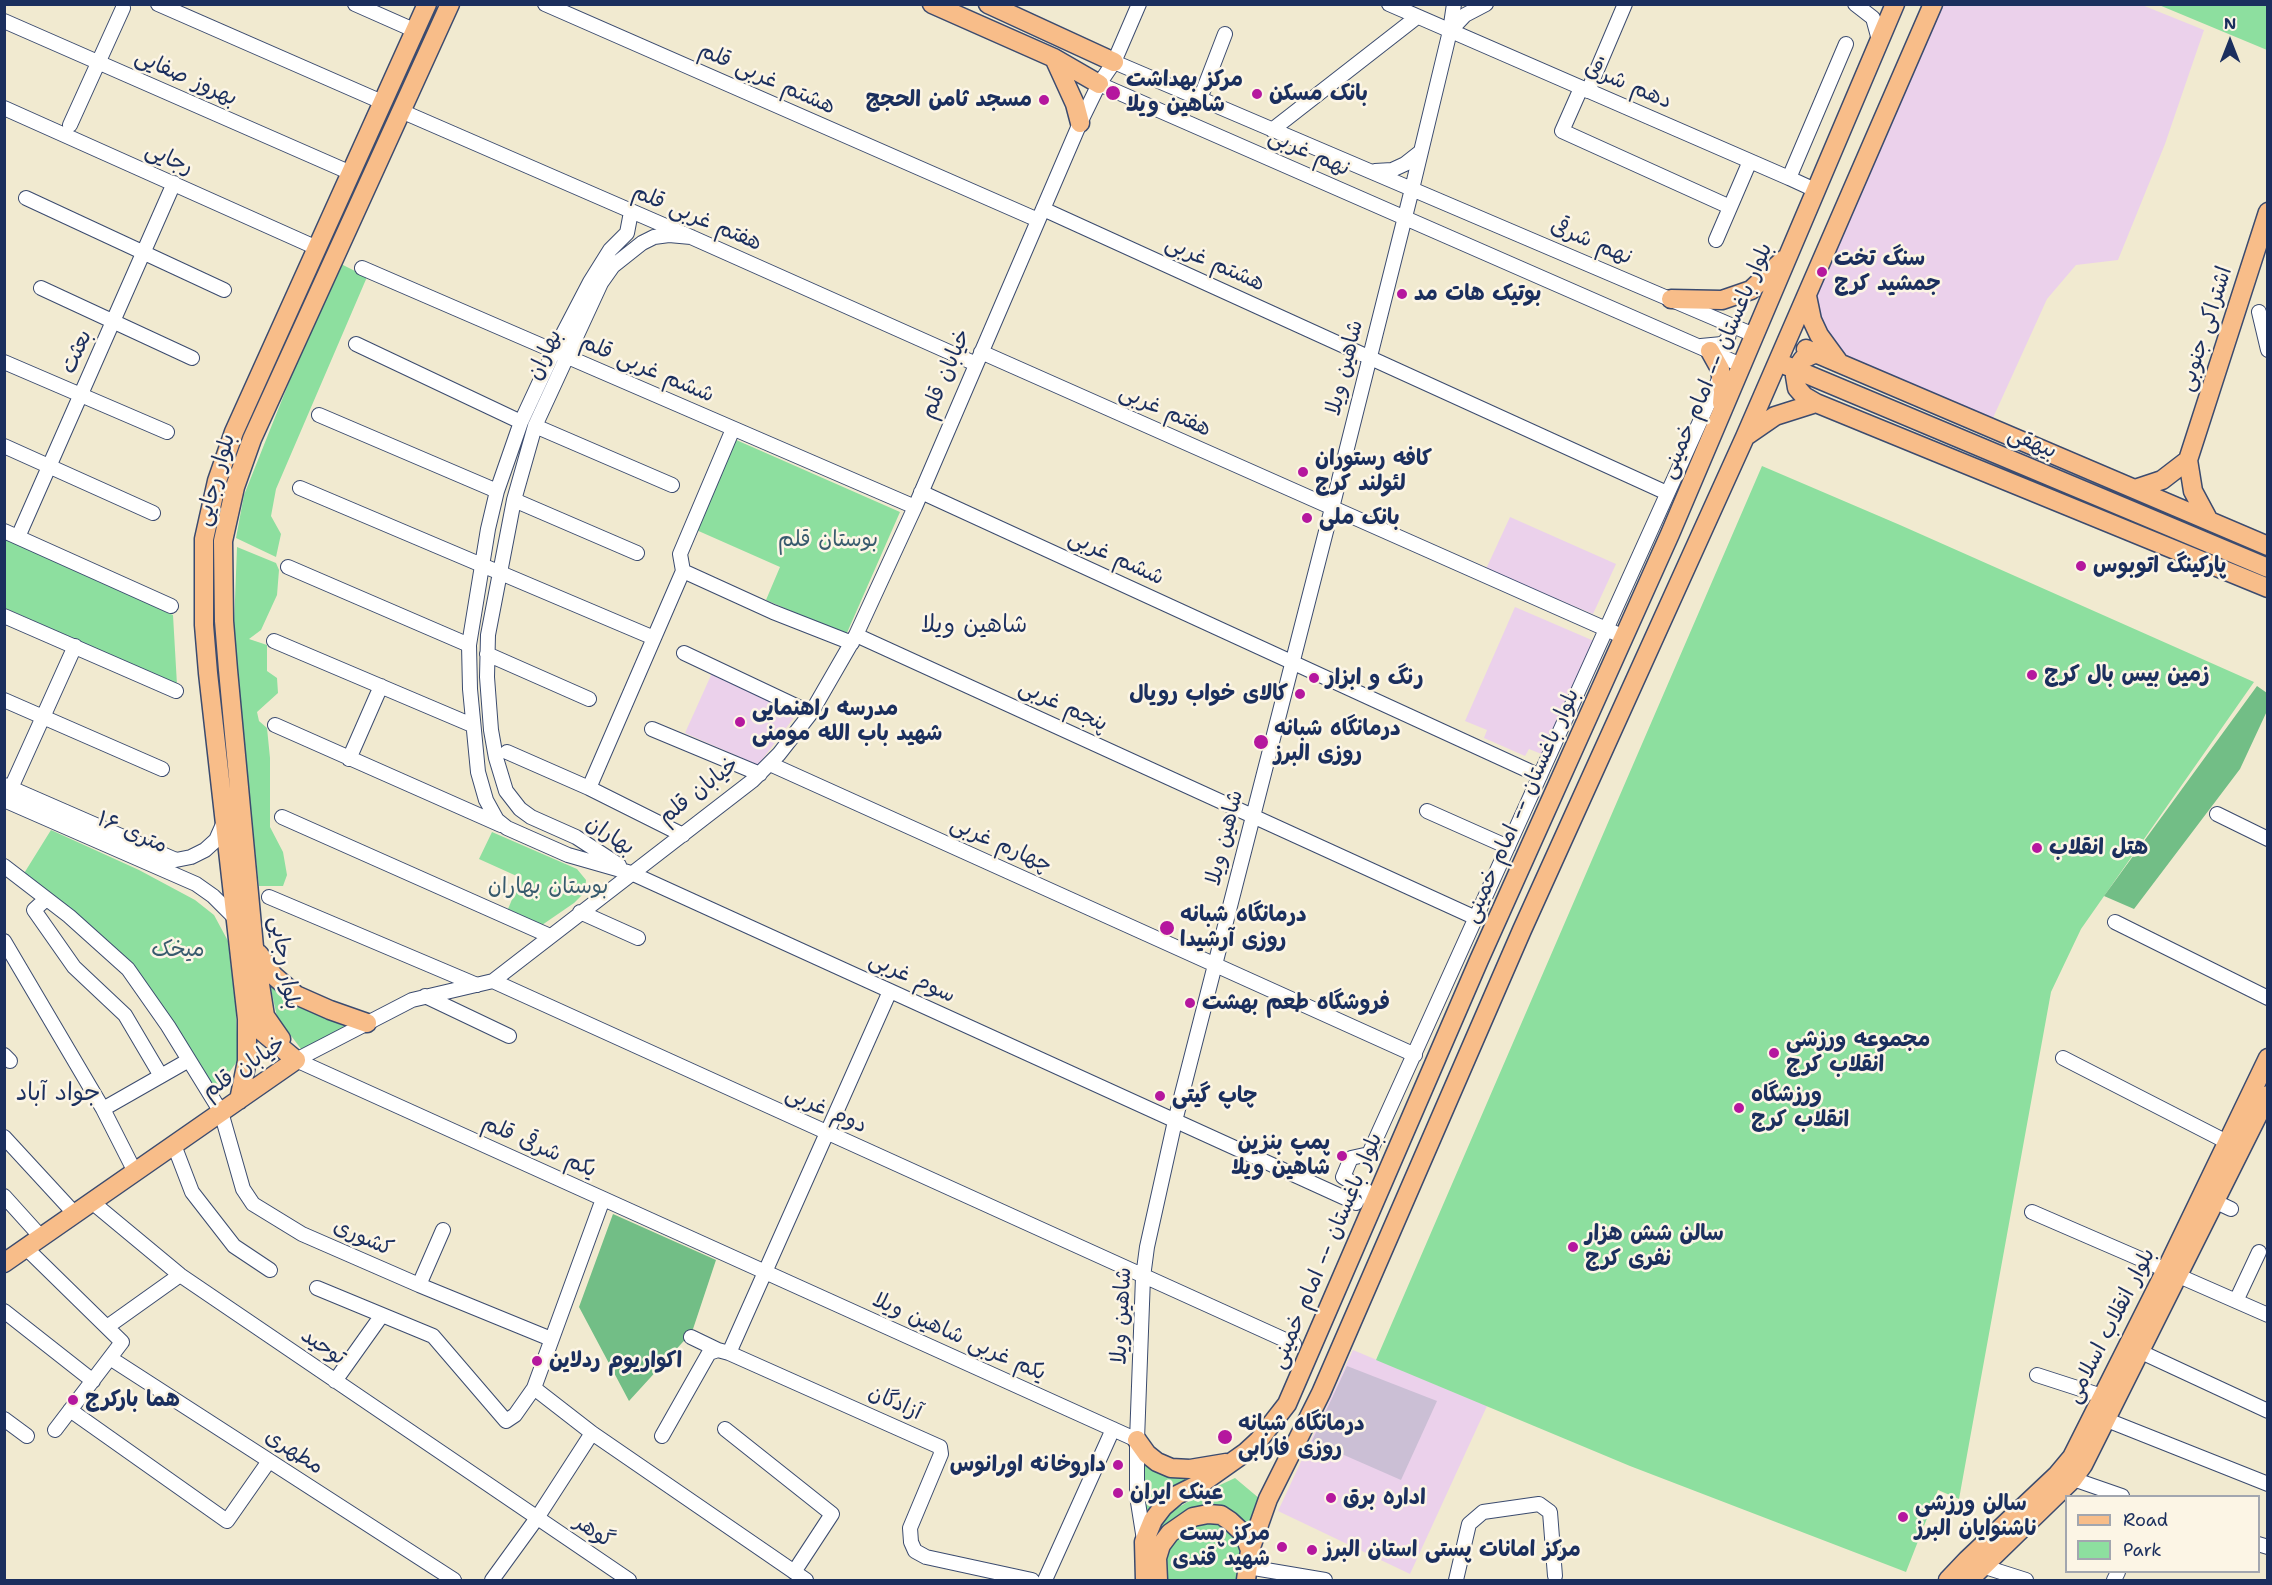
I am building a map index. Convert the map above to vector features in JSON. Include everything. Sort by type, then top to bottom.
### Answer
[{"type":"main road","name":"بلوار رجایی","points":[[296,1060],[256,1017],[235,918],[204,625],[204,539],[209,510],[234,432],[427,4]]},
{"type":"main road","name":"بلوار رجایی","points":[[256,1017],[254,947],[224,621],[223,541],[235,487],[252,439],[450,4]]},
{"type":"main road","points":[[932,4],[1054,58],[1099,84]]},
{"type":"main road","points":[[988,4],[1114,62]]},
{"type":"main road","name":"بلوار باغستان -- امام خمینی","points":[[1145,1581],[1144,1542],[1153,1520],[1163,1507],[1177,1495],[1205,1481],[1231,1463],[1259,1440],[1287,1404],[1364,1206],[1429,1076],[1670,534],[1895,4]]},
{"type":"main road","points":[[1248,1566],[1260,1517],[1321,1393],[1527,920],[1745,437],[1933,4]]},
{"type":"main road","points":[[1054,58],[1071,94],[1080,123]]},
{"type":"main road","name":"اشتراکی جنوبی","points":[[2208,519],[2193,491],[2188,460],[2268,212]]},
{"type":"main road","points":[[1671,299],[1722,300],[1751,290],[1789,255]]},
{"type":"main road","points":[[1807,296],[1812,320],[1819,335],[1839,363]]},
{"type":"main road","name":"بیهقی","points":[[1787,341],[2268,546]]},
{"type":"main road","points":[[1705,349],[1721,374],[1723,392],[1720,414]]},
{"type":"main road","points":[[1816,353],[1803,359],[1797,369],[1797,388],[1804,396],[1816,403]]},
{"type":"main road","name":"بیهقی","points":[[1778,362],[2268,568]]},
{"type":"main road","points":[[1745,437],[1775,416],[1816,403]]},
{"type":"main road","name":"بیهقی","points":[[1816,403],[2268,588]]},
{"type":"main road","points":[[2135,489],[2162,480],[2188,460]]},
{"type":"main road","points":[[1670,534],[1675,543],[1682,547],[1696,543]]},
{"type":"main road","points":[[204,539],[223,541]]},
{"type":"main road","points":[[1660,554],[1678,557],[1685,569]]},
{"type":"main road","points":[[254,947],[273,975],[296,995],[368,1023]]},
{"type":"main road","points":[[238,1100],[256,1017]]},
{"type":"main road","points":[[1445,1039],[1450,1048],[1455,1051],[1471,1050]]},
{"type":"main road","name":"بلوار انقلاب اسلامی","points":[[1969,1581],[2073,1479],[2083,1465],[2141,1352],[2227,1142],[2268,1058]]},
{"type":"main road","name":"خیابان قلم","points":[[4,1263],[296,1060]]},
{"type":"main road","points":[[1429,1076],[1441,1072],[1447,1074],[1453,1078],[1455,1087]]},
{"type":"main road","name":"بلوار انقلاب اسلامی","points":[[1948,1581],[1967,1560],[2057,1475],[2072,1457],[2103,1396],[2173,1273],[2223,1205],[2261,1125],[2268,1095]]},
{"type":"main road","points":[[1137,1440],[1147,1454],[1157,1462],[1171,1468],[1190,1469],[1231,1463]]},
{"type":"main road","points":[[1158,1581],[1157,1558],[1161,1545],[1170,1533],[1193,1517],[1208,1514],[1221,1515],[1244,1534],[1248,1566]]},
{"type":"street","points":[[158,4],[382,102]]},
{"type":"street","points":[[355,4],[416,31]]},
{"type":"street","name":"هشتم غربی قلم","points":[[545,4],[1041,214]]},
{"type":"street","name":"خیابان قلم","points":[[296,1060],[425,996],[493,981],[765,769],[811,713],[854,639],[915,507],[1080,123],[1099,84],[1114,62],[1139,4]]},
{"type":"street","name":"دهم شرقی","points":[[1389,4],[1815,190]]},
{"type":"street","name":"شاهین ویلا","points":[[1144,1542],[1137,1496],[1143,1277],[1175,1121],[1370,358],[1450,31],[1454,4]]},
{"type":"street","points":[[1450,31],[1465,15],[1486,4]]},
{"type":"street","points":[[1625,4],[1562,131],[1730,207]]},
{"type":"street","points":[[1854,4],[1874,18],[1879,40]]},
{"type":"street","points":[[70,125],[123,8]]},
{"type":"street","points":[[1272,130],[1417,17]]},
{"type":"street","name":"بهروز صفایی","points":[[4,21],[351,173]]},
{"type":"street","points":[[1200,99],[1225,34]]},
{"type":"street","points":[[1789,178],[1846,44]]},
{"type":"street","name":"نهم غربی","points":[[1114,62],[1412,189]]},
{"type":"street","name":"نهم غربی","points":[[1099,84],[1404,217]]},
{"type":"street","name":"رجایی","points":[[4,108],[317,248]]},
{"type":"street","name":"هفتم غربی قلم","points":[[401,111],[631,212],[979,358]]},
{"type":"street","points":[[1371,172],[1392,170],[1405,164],[1419,153]]},
{"type":"street","points":[[1716,240],[1750,161]]},
{"type":"street","name":"بعثت","points":[[18,537],[174,183]]},
{"type":"street","name":"نهم شرقی","points":[[1412,189],[1754,335]]},
{"type":"street","points":[[26,198],[224,290]]},
{"type":"street","name":"بهاران","points":[[631,212],[627,232],[603,260],[554,351],[528,424],[497,491],[469,645],[472,725],[478,772],[486,800],[497,820],[507,828],[568,855],[631,873]]},
{"type":"street","name":"هشتم غربی","points":[[1041,214],[1370,358],[1667,493]]},
{"type":"street","points":[[1404,217],[1742,365]]},
{"type":"street","name":"بهاران","points":[[631,873],[576,837],[531,817],[520,809],[506,791],[496,758],[491,730],[488,635],[528,424],[568,358],[601,283],[613,266],[629,252],[654,237],[669,235],[691,237]]},
{"type":"street","name":"ششم غربی قلم","points":[[362,268],[915,507]]},
{"type":"street","points":[[40,288],[192,358]]},
{"type":"street","points":[[2240,302],[2263,315],[2268,350]]},
{"type":"street","points":[[1705,349],[1722,344],[1728,339],[1729,332],[1720,320]]},
{"type":"street","points":[[356,344],[528,424],[672,485]]},
{"type":"street","name":"هفتم غربی","points":[[979,358],[1332,508],[1624,637]]},
{"type":"street","points":[[4,362],[167,432]]},
{"type":"street","points":[[1364,1206],[1367,1191],[1343,1177],[1351,1158],[1368,1154],[1415,1055],[1721,374]]},
{"type":"street","points":[[319,415],[497,491]]},
{"type":"street","points":[[589,788],[683,571],[680,554],[733,429]]},
{"type":"street","points":[[4,446],[153,513]]},
{"type":"street","points":[[300,488],[654,638]]},
{"type":"street","name":"ششم غربی","points":[[921,492],[1540,776]]},
{"type":"street","points":[[514,500],[637,553]]},
{"type":"street","points":[[4,531],[171,606]]},
{"type":"street","points":[[288,567],[469,645]]},
{"type":"street","name":"پنجم غربی","points":[[683,571],[773,612],[854,639],[1476,918]]},
{"type":"street","points":[[4,616],[176,691]]},
{"type":"street","points":[[274,641],[472,725]]},
{"type":"street","points":[[7,791],[44,717],[75,646]]},
{"type":"street","points":[[684,652],[811,713]]},
{"type":"street","points":[[487,654],[589,699]]},
{"type":"street","points":[[349,759],[381,686]]},
{"type":"street","points":[[4,699],[162,769]]},
{"type":"street","points":[[275,725],[507,828]]},
{"type":"street","points":[[652,729],[765,769]]},
{"type":"street","points":[[507,752],[589,788],[683,835]]},
{"type":"street","name":"چهارم غربی","points":[[765,769],[1415,1055]]},
{"type":"street","name":"۱۶ متری","points":[[7,791],[176,860],[191,857],[206,850],[216,840],[225,820]]},
{"type":"street","name":"۱۶ متری","points":[[7,791],[196,884],[213,896],[235,918]]},
{"type":"street","points":[[1427,811],[1508,847]]},
{"type":"street","points":[[2217,814],[2268,838]]},
{"type":"street","points":[[282,817],[550,936]]},
{"type":"street","points":[[568,855],[575,854],[580,849],[576,837]]},
{"type":"street","name":"کشوری","points":[[4,866],[69,916],[128,969],[168,1026],[221,1112],[243,1189],[253,1204],[302,1234],[551,1339]]},
{"type":"street","name":"سوم غربی","points":[[631,873],[1364,1206]]},
{"type":"street","points":[[269,897],[478,986]]},
{"type":"street","points":[[46,899],[34,910],[74,967],[125,1015],[160,1076]]},
{"type":"street","points":[[580,912],[638,938]]},
{"type":"street","points":[[2115,922],[2268,998]]},
{"type":"street","points":[[4,941],[104,1109],[135,1172]]},
{"type":"street","points":[[1461,952],[1479,960]]},
{"type":"street","name":"دوم غربی","points":[[493,981],[1294,1344]]},
{"type":"street","points":[[662,1436],[719,1352],[765,1272],[890,991]]},
{"type":"street","points":[[425,996],[509,1036]]},
{"type":"street","points":[[2063,1058],[2227,1142]]},
{"type":"street","points":[[104,1109],[189,1060]]},
{"type":"street","name":"یکم شرقی قلم","points":[[296,1060],[765,1272]]},
{"type":"street","points":[[4,1137],[75,1214]]},
{"type":"street","points":[[174,1145],[192,1192],[234,1246],[270,1270]]},
{"type":"street","points":[[4,1196],[41,1237]]},
{"type":"street","points":[[317,1288],[433,1336],[503,1419],[511,1419],[534,1388],[603,1199]]},
{"type":"street","name":"توحید","points":[[92,1202],[180,1275],[537,1518]]},
{"type":"street","points":[[2032,1212],[2267,1314]]},
{"type":"street","points":[[419,1285],[443,1230]]},
{"type":"street","points":[[26,1248],[122,1342],[55,1430]]},
{"type":"street","points":[[2236,1301],[2259,1252]]},
{"type":"street","name":"یکم غربی شاهین ویلا","points":[[765,1272],[1137,1440]]},
{"type":"street","points":[[107,1327],[180,1275]]},
{"type":"street","points":[[4,1311],[93,1380]]},
{"type":"street","points":[[335,1381],[382,1316]]},
{"type":"street","name":"آزادگان","points":[[691,1337],[719,1352],[940,1447],[941,1454],[910,1528],[912,1547],[926,1557],[1032,1581]]},
{"type":"street","points":[[2141,1352],[2268,1411]]},
{"type":"street","name":"مطهری","points":[[110,1358],[454,1581]]},
{"type":"street","points":[[2037,1375],[2103,1396]]},
{"type":"street","points":[[534,1388],[592,1433],[806,1581]]},
{"type":"street","points":[[70,1410],[227,1521],[269,1461]]},
{"type":"street","points":[[4,1419],[27,1436]]},
{"type":"street","points":[[2107,1420],[2268,1484]]},
{"type":"street","points":[[725,1429],[832,1514],[794,1572]]},
{"type":"street","points":[[1045,1581],[1113,1429]]},
{"type":"street","points":[[492,1581],[537,1518],[592,1433]]},
{"type":"street","points":[[2073,1479],[2117,1495]]},
{"type":"street","points":[[1456,1581],[1469,1524],[1483,1512],[1539,1504],[1550,1512],[1555,1576]]},
{"type":"street","name":"گوهر","points":[[537,1518],[628,1581]]},
{"type":"street","points":[[1248,1566],[1325,1581]]},
{"type":"street","points":[[1982,1566],[2026,1581]]},
{"type":"shaded area","points":[[1937,5],[2142,5],[2204,30],[2165,144],[2118,260],[2076,265],[2047,299],[1992,420],[1843,358],[1823,333],[1812,298]]},
{"type":"shaded area","points":[[1510,517],[1616,564],[1593,614],[1486,569]]},
{"type":"shaded area","points":[[1515,607],[1594,641],[1544,755],[1529,749],[1525,756],[1484,738],[1487,730],[1465,721]]},
{"type":"shaded area","name":"مدرسه راهنمایی شهید باب الله مومنی","points":[[712,673],[799,711],[758,765],[685,733]]},
{"type":"shaded area","points":[[1353,1350],[1487,1406],[1410,1574],[1278,1511]]},
{"type":"shaded area","points":[[1347,1366],[1437,1401],[1401,1480],[1312,1441]]},
{"type":"green space","points":[[2159,5],[2267,5],[2267,50]]},
{"type":"green space","points":[[337,262],[367,277],[276,489],[271,516],[281,534],[276,557],[236,538],[244,495]]},
{"type":"green space","name":"بوستان قلم","points":[[734,439],[900,512],[846,635],[766,600],[780,567],[694,529]]},
{"type":"green space","name":"مجموعه ورزشی انقلاب کرج","points":[[1762,466],[2254,682],[2081,929],[2051,992],[1959,1499],[1938,1490],[1906,1572],[1630,1466],[1376,1360]]},
{"type":"green space","points":[[5,538],[173,615],[177,685],[5,608]]},
{"type":"green space","points":[[237,547],[276,563],[279,570],[277,595],[261,630],[249,639],[267,645],[267,671],[277,678],[278,693],[257,712],[259,721],[267,728],[270,758],[270,827],[283,852],[287,875],[283,886],[259,886],[240,718],[234,626]]},
{"type":"green space","points":[[2257,686],[2267,693],[2267,711],[2240,769],[2134,909],[2104,896]]},
{"type":"green space","name":"میخک","points":[[51,830],[139,870],[195,900],[214,915],[228,941],[236,1010],[238,1060],[215,1092],[151,991],[23,875]]},
{"type":"green space","name":"بوستان بهاران","points":[[492,832],[577,869],[586,880],[585,892],[574,903],[542,925],[508,909],[521,878],[479,859]]},
{"type":"green space","points":[[269,980],[290,1002],[346,1027],[301,1049],[277,1017]]},
{"type":"green space","points":[[613,1214],[716,1260],[692,1332],[629,1401],[579,1307]]},
{"type":"green space","points":[[1142,1458],[1153,1470],[1167,1476],[1189,1479],[1146,1518]]},
{"type":"green space","points":[[1235,1478],[1260,1499],[1249,1533],[1224,1511],[1156,1539],[1164,1518],[1172,1511]]},
{"type":"green space","points":[[1196,1522],[1225,1524],[1234,1533],[1242,1557],[1239,1580],[1162,1580],[1162,1569],[1169,1541]]},
{"type":"place","name":"مرکز بهداشت شاهین ویلا","points":[[1113,93]]},
{"type":"place","name":"بانک مسکن","points":[[1257,94]]},
{"type":"place","name":"مسجد ثامن الحجج","points":[[1044,100]]},
{"type":"place","name":"سنگ تخت جمشید کرج","points":[[1822,272]]},
{"type":"place","name":"بوتیک هات مد","points":[[1402,294]]},
{"type":"place","name":"کافه رستوران لئولند کرج","points":[[1303,472]]},
{"type":"place","name":"بانک ملی","points":[[1307,518]]},
{"type":"place","name":"پارکینگ اتوبوس","points":[[2081,566]]},
{"type":"place","name":"زمین بیس بال کرج","points":[[2032,675]]},
{"type":"place","name":"رنگ و ابزار","points":[[1314,678]]},
{"type":"place","name":"کالای خواب رویال","points":[[1300,694]]},
{"type":"place","name":"مدرسه راهنمایی شهید باب الله مومنی","points":[[740,722]]},
{"type":"place","name":"درمانگاه شبانه روزی البرز","points":[[1261,742]]},
{"type":"place","name":"هتل انقلاب","points":[[2037,848]]},
{"type":"place","name":"درمانگاه شبانه روزی آرشیدا","points":[[1167,928]]},
{"type":"place","name":"فروشگاه طعم بهشت","points":[[1190,1003]]},
{"type":"place","name":"مجموعه ورزشی انقلاب کرج","points":[[1774,1053]]},
{"type":"place","name":"چاپ گیتی","points":[[1160,1096]]},
{"type":"place","name":"ورزشگاه انقلاب کرج","points":[[1739,1108]]},
{"type":"place","name":"پمپ بنزین شاهین ویلا","points":[[1342,1156]]},
{"type":"place","name":"سالن شش هزار نفری کرج","points":[[1573,1247]]},
{"type":"place","name":"اکواریوم ردلاین","points":[[537,1361]]},
{"type":"place","name":"هما بارکرج","points":[[73,1400]]},
{"type":"place","name":"درمانگاه شبانه روزی فارابی","points":[[1225,1437]]},
{"type":"place","name":"داروخانه اورانوس","points":[[1118,1465]]},
{"type":"place","name":"عینک ایران","points":[[1118,1493]]},
{"type":"place","name":"اداره برق","points":[[1331,1498]]},
{"type":"place","name":"سالن ورزشی ناشنوایان البرز","points":[[1903,1517]]},
{"type":"place","name":"مرکز پست شهید قندی","points":[[1282,1547]]},
{"type":"place","name":"مرکز امانات پستی استان البرز","points":[[1312,1550]]},
{"type":"district","name":"شاهین ویلا","points":[[974,626]]},
{"type":"district","name":"جواد آباد","points":[[58,1094]]}]
